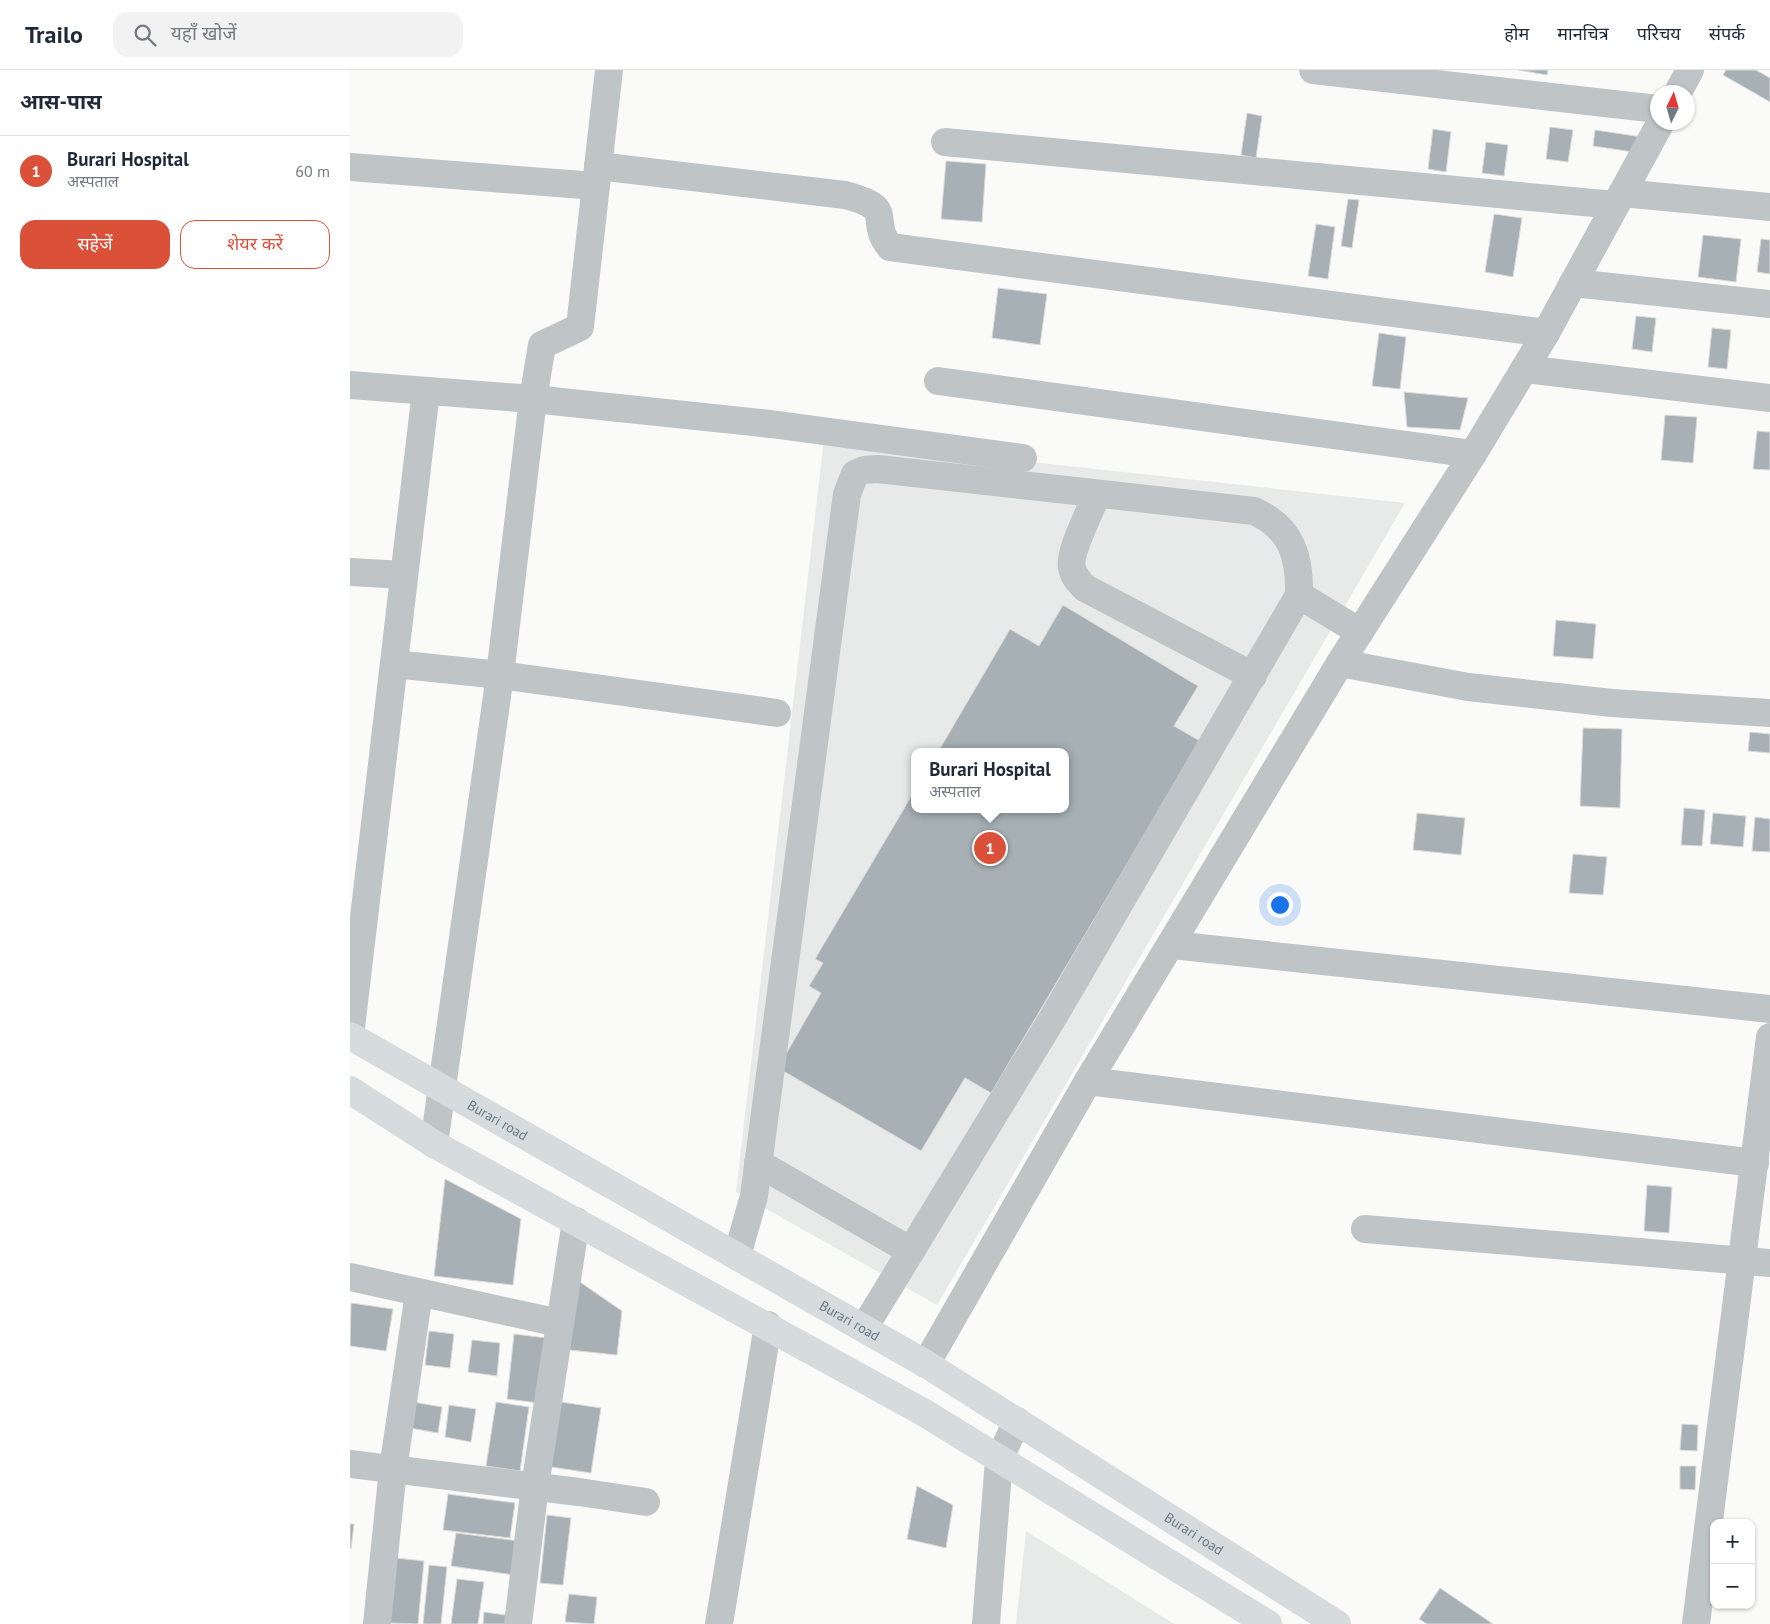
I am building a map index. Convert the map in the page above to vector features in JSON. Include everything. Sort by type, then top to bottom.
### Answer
[{"type":"main road","name":"Burari road","points":[[350,1036],[926,1364],[1337,1624]]},
{"type":"main road","points":[[350,1090],[434,1144],[768,1325],[923,1412],[1268,1624]]},
{"type":"street","points":[[434,1144],[500,675],[533,399],[542,345],[580,327],[608,70]]},
{"type":"street","points":[[1313,70],[1650,107]]},
{"type":"street","points":[[1682,85],[1690,70]]},
{"type":"street","points":[[926,1364],[1088,1080],[1172,945],[1340,663],[1473,454],[1546,333],[1657,130]]},
{"type":"street","points":[[945,142],[1618,199],[1770,207]]},
{"type":"street","points":[[350,167],[597,176],[836,194],[866,201],[878,209],[882,222],[882,238],[890,248],[1546,333]]},
{"type":"street","points":[[1573,283],[1770,304]]},
{"type":"street","points":[[1524,369],[1770,398]]},
{"type":"street","points":[[938,381],[1473,454]]},
{"type":"street","points":[[350,385],[533,399],[770,424],[1022,458]]},
{"type":"street","points":[[350,1036],[426,391]]},
{"type":"street","points":[[737,1256],[754,1196],[850,483],[855,474],[864,470],[878,469],[1254,512],[1269,518],[1281,528],[1297,557],[1300,572],[1299,595],[1054,1016],[864,1328]]},
{"type":"street","points":[[1097,494],[1073,554],[1071,567],[1076,580],[1085,588],[1253,676]]},
{"type":"street","points":[[350,572],[404,575]]},
{"type":"street","points":[[1299,595],[1360,632]]},
{"type":"street","points":[[1340,663],[1485,689],[1612,703],[1770,713]]},
{"type":"street","points":[[394,664],[500,675],[777,713]]},
{"type":"street","points":[[1172,945],[1770,1009]]},
{"type":"street","points":[[1696,1624],[1770,1037]]},
{"type":"street","points":[[1088,1080],[1755,1163]]},
{"type":"street","points":[[758,1163],[911,1251]]},
{"type":"street","points":[[518,1624],[535,1486],[576,1221]]},
{"type":"street","points":[[1365,1229],[1770,1263]]},
{"type":"street","points":[[350,1278],[559,1323]]},
{"type":"street","points":[[378,1624],[393,1469],[419,1293]]},
{"type":"street","points":[[719,1624],[768,1325]]},
{"type":"street","points":[[986,1624],[1000,1460],[1017,1421]]},
{"type":"street","points":[[350,1464],[535,1486],[646,1502]]},
{"type":"shaded area","points":[[824,439],[1405,503],[937,1305],[736,1192]]},
{"type":"shaded area","points":[[1026,1531],[1174,1624],[1016,1624]]},
{"type":"building","points":[[1518,70],[1548,70],[1547,75]]},
{"type":"building","points":[[1726,70],[1756,70],[1770,78],[1770,102],[1723,75]]},
{"type":"building","points":[[1247,113],[1262,116],[1256,158],[1241,155]]},
{"type":"building","points":[[1550,127],[1573,130],[1568,162],[1546,159]]},
{"type":"building","points":[[1433,129],[1451,132],[1446,172],[1428,169]]},
{"type":"building","points":[[1595,130],[1642,137],[1640,153],[1593,146]]},
{"type":"building","points":[[1486,142],[1508,145],[1504,176],[1482,173]]},
{"type":"building","points":[[946,161],[986,164],[982,222],[941,219]]},
{"type":"building","points":[[1348,199],[1359,200],[1352,248],[1341,246]]},
{"type":"building","points":[[1494,214],[1522,218],[1513,277],[1485,272]]},
{"type":"building","points":[[1316,224],[1335,227],[1328,279],[1308,276]]},
{"type":"building","points":[[1703,235],[1741,239],[1736,282],[1698,277]]},
{"type":"building","points":[[1761,239],[1770,240],[1770,274],[1757,272]]},
{"type":"building","points":[[998,288],[1047,294],[1040,345],[992,338]]},
{"type":"building","points":[[1636,316],[1656,318],[1652,352],[1632,349]]},
{"type":"building","points":[[1712,328],[1731,330],[1727,369],[1708,367]]},
{"type":"building","points":[[1379,333],[1406,337],[1400,389],[1372,386]]},
{"type":"building","points":[[1404,392],[1468,398],[1460,430],[1407,427]]},
{"type":"building","points":[[1665,415],[1697,417],[1693,463],[1661,460]]},
{"type":"building","points":[[1757,431],[1770,432],[1770,470],[1753,469]]},
{"type":"building","points":[[1063,605],[1198,686],[1174,726],[1200,741],[991,1093],[965,1078],[921,1151],[778,1068],[821,993],[809,986],[823,963],[815,959],[911,797],[911,813],[1069,813],[1069,748],[940,748],[1010,629],[1039,646]]},
{"type":"building","points":[[1556,620],[1596,624],[1593,659],[1553,656]]},
{"type":"building","points":[[1583,728],[1622,729],[1620,808],[1580,806]]},
{"type":"building","points":[[1750,732],[1770,734],[1770,753],[1748,751]]},
{"type":"building","points":[[1684,808],[1705,810],[1702,846],[1681,845]]},
{"type":"building","points":[[1417,813],[1465,818],[1461,855],[1413,850]]},
{"type":"building","points":[[1713,813],[1746,816],[1743,847],[1710,844]]},
{"type":"building","points":[[1755,817],[1770,819],[1770,852],[1752,851]]},
{"type":"building","points":[[1573,854],[1607,857],[1603,895],[1569,893]]},
{"type":"building","points":[[445,1179],[521,1219],[513,1285],[434,1276]]},
{"type":"building","points":[[1647,1185],[1672,1187],[1669,1233],[1644,1231]]},
{"type":"building","points":[[577,1280],[622,1311],[617,1355],[569,1350]]},
{"type":"building","points":[[351,1303],[393,1309],[386,1351],[350,1346]]},
{"type":"building","points":[[429,1331],[454,1334],[450,1368],[425,1365]]},
{"type":"building","points":[[514,1334],[547,1338],[539,1403],[507,1399]]},
{"type":"building","points":[[472,1340],[500,1343],[497,1376],[468,1372]]},
{"type":"building","points":[[413,1402],[442,1407],[438,1433],[410,1428]]},
{"type":"building","points":[[496,1402],[529,1407],[520,1471],[486,1466]]},
{"type":"building","points":[[561,1402],[601,1408],[591,1473],[551,1467]]},
{"type":"building","points":[[449,1405],[476,1409],[471,1442],[445,1437]]},
{"type":"building","points":[[1682,1424],[1698,1425],[1697,1451],[1680,1450]]},
{"type":"building","points":[[1680,1466],[1696,1466],[1695,1490],[1680,1489]]},
{"type":"building","points":[[917,1486],[953,1505],[946,1548],[907,1539]]},
{"type":"building","points":[[448,1494],[515,1503],[510,1538],[443,1530]]},
{"type":"building","points":[[547,1515],[571,1518],[563,1585],[540,1583]]},
{"type":"building","points":[[350,1524],[354,1524],[351,1549],[350,1548]]},
{"type":"building","points":[[456,1533],[519,1541],[514,1575],[451,1566]]},
{"type":"building","points":[[396,1558],[424,1561],[418,1624],[390,1623]]},
{"type":"building","points":[[429,1565],[447,1567],[441,1624],[423,1624]]},
{"type":"building","points":[[457,1579],[484,1582],[478,1624],[451,1624]]},
{"type":"building","points":[[1440,1588],[1493,1624],[1427,1624],[1419,1619]]},
{"type":"building","points":[[569,1594],[597,1597],[594,1624],[565,1622]]},
{"type":"building","points":[[484,1612],[513,1616],[512,1624],[483,1624]]},
{"type":"place","name":"Burari Hospital","points":[[990,848]]}]
